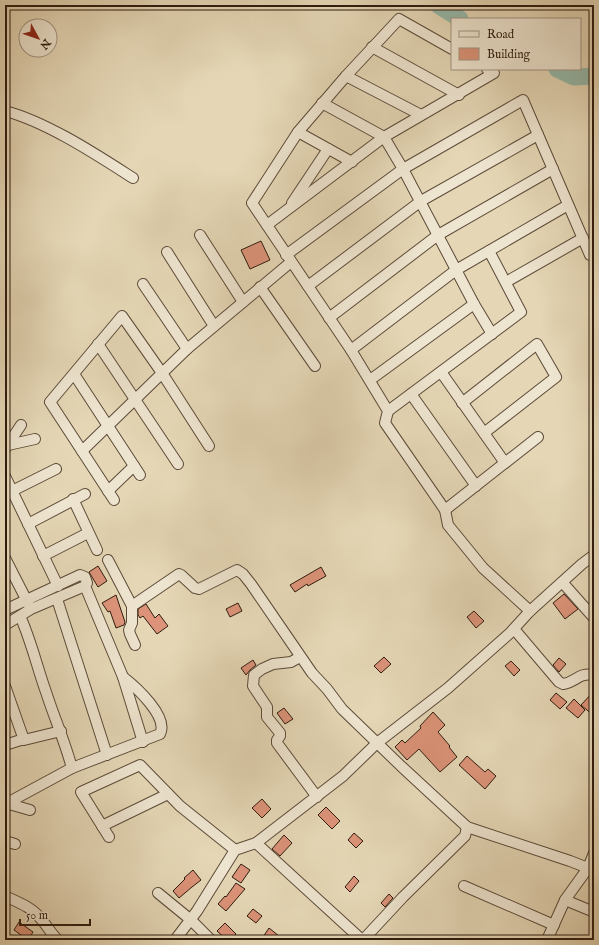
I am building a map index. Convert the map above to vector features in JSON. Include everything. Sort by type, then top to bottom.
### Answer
[{"type":"street","points":[[388,411],[351,350],[252,203],[298,132],[346,76],[399,19],[451,48]]},
{"type":"street","points":[[372,47],[459,95]]},
{"type":"street","points":[[267,226],[384,137],[459,95],[494,73],[489,70]]},
{"type":"street","points":[[346,76],[421,116]]},
{"type":"street","points":[[82,451],[187,349],[260,287],[289,258],[403,169],[523,100],[590,255]]},
{"type":"street","points":[[322,103],[384,137],[421,201],[474,304],[492,334]]},
{"type":"street","points":[[5,111],[14,113],[57,132],[133,178]]},
{"type":"street","points":[[298,132],[352,162]]},
{"type":"street","points":[[308,286],[421,201],[538,135]]},
{"type":"street","points":[[286,211],[328,149]]},
{"type":"street","points":[[329,318],[438,234],[552,169]]},
{"type":"street","points":[[351,350],[456,270],[568,205]]},
{"type":"street","points":[[200,234],[243,302]]},
{"type":"street","points":[[506,282],[583,238]]},
{"type":"street","points":[[489,251],[521,312],[388,411],[385,423],[445,510],[448,525],[483,568],[530,611]]},
{"type":"street","points":[[167,252],[214,326]]},
{"type":"street","points":[[143,284],[187,349]]},
{"type":"street","points":[[260,287],[316,366]]},
{"type":"street","points":[[370,380],[474,304]]},
{"type":"street","points":[[114,500],[50,402],[122,316],[162,373],[209,446]]},
{"type":"street","points":[[98,344],[178,464]]},
{"type":"street","points":[[462,403],[538,344],[556,377],[484,433]]},
{"type":"street","points":[[441,372],[505,463]]},
{"type":"street","points":[[74,374],[140,475]]},
{"type":"street","points":[[412,394],[476,486]]},
{"type":"street","points":[[6,447],[21,425]]},
{"type":"street","points":[[445,510],[538,437]]},
{"type":"street","points":[[6,447],[35,439]]},
{"type":"street","points":[[108,491],[134,466]]},
{"type":"street","points":[[12,491],[56,470]]},
{"type":"street","points":[[5,476],[58,586]]},
{"type":"street","points":[[28,524],[85,494]]},
{"type":"street","points":[[73,500],[88,533],[98,550]]},
{"type":"street","points":[[43,556],[88,533]]},
{"type":"street","points":[[175,940],[191,920],[235,850],[256,843],[318,797],[343,776],[377,743],[448,688],[514,629],[530,611],[594,555]]},
{"type":"street","points":[[5,558],[8,572],[29,605]]},
{"type":"street","points":[[108,560],[132,606],[132,623],[129,630],[136,645]]},
{"type":"street","points":[[132,606],[179,574],[195,588],[199,589],[237,570],[243,574],[251,584],[312,674],[327,689],[342,709],[467,827],[570,860],[588,868]]},
{"type":"street","points":[[5,624],[20,616],[29,605],[58,586],[80,575],[85,577],[87,583],[85,586],[123,677],[143,742]]},
{"type":"street","points":[[563,583],[594,618]]},
{"type":"street","points":[[5,610],[57,599],[85,586]]},
{"type":"street","points":[[57,599],[106,755]]},
{"type":"street","points":[[20,616],[26,630],[49,703],[61,731],[72,768]]},
{"type":"street","points":[[514,629],[559,682],[568,684],[580,675],[594,675]]},
{"type":"street","points":[[300,657],[291,662],[273,664],[262,669],[254,675],[253,686],[267,707],[267,717],[280,733],[277,740],[278,743],[318,797]]},
{"type":"street","points":[[7,805],[72,768],[160,735],[162,723],[153,708],[140,691],[123,677]]},
{"type":"street","points":[[5,686],[24,739]]},
{"type":"street","points":[[5,745],[24,739],[61,731]]},
{"type":"street","points":[[109,837],[81,792],[140,765],[180,806],[235,850]]},
{"type":"street","points":[[102,826],[168,794]]},
{"type":"street","points":[[7,805],[30,810]]},
{"type":"street","points":[[256,843],[362,940],[465,836],[467,827]]},
{"type":"street","points":[[547,940],[565,900],[588,868],[594,853]]},
{"type":"street","points":[[464,886],[554,925]]},
{"type":"street","points":[[158,893],[191,920],[211,940]]},
{"type":"street","points":[[5,896],[24,904],[39,916],[58,940]]},
{"type":"street","points":[[565,900],[594,912]]},
{"type":"street","points":[[554,925],[557,940]]},
{"type":"building","points":[[261,241],[270,260],[250,269],[241,250]]},
{"type":"building","points":[[98,566],[107,581],[98,587],[89,572]]},
{"type":"building","points":[[321,567],[326,576],[308,586],[307,584],[295,592],[290,585]]},
{"type":"building","points":[[564,594],[578,609],[565,619],[553,603]]},
{"type":"building","points":[[116,595],[125,622],[124,625],[116,628],[110,611],[108,612],[102,603]]},
{"type":"building","points":[[238,603],[242,611],[230,617],[226,609]]},
{"type":"building","points":[[146,604],[155,618],[159,614],[168,626],[157,634],[143,616],[140,618],[138,615],[138,609]]},
{"type":"building","points":[[474,611],[484,621],[476,628],[467,617]]},
{"type":"building","points":[[384,657],[391,664],[381,673],[374,666]]},
{"type":"building","points":[[559,658],[566,664],[559,672],[553,665]]},
{"type":"building","points":[[253,660],[256,665],[246,675],[241,668]]},
{"type":"building","points":[[511,661],[520,670],[514,676],[505,666]]},
{"type":"building","points":[[594,691],[594,716],[581,705]]},
{"type":"building","points":[[556,693],[567,702],[560,709],[550,700]]},
{"type":"building","points":[[574,699],[585,710],[578,718],[566,708]]},
{"type":"building","points":[[284,708],[293,719],[285,724],[277,713]]},
{"type":"building","points":[[433,712],[445,725],[438,732],[457,757],[440,772],[419,749],[407,760],[395,747],[402,740],[405,743],[421,728],[420,726]]},
{"type":"building","points":[[467,756],[485,772],[488,769],[496,776],[485,789],[459,765]]},
{"type":"building","points":[[262,799],[271,809],[262,818],[252,808]]},
{"type":"building","points":[[326,807],[340,821],[332,829],[318,815]]},
{"type":"building","points":[[354,833],[363,841],[356,848],[348,840]]},
{"type":"building","points":[[284,835],[292,843],[280,856],[272,849]]},
{"type":"building","points":[[241,864],[250,870],[241,883],[232,877]]},
{"type":"building","points":[[193,870],[201,880],[179,898],[173,891]]},
{"type":"building","points":[[354,876],[359,881],[350,892],[345,887]]},
{"type":"building","points":[[236,883],[245,889],[226,911],[218,904],[225,896],[226,897]]},
{"type":"building","points":[[389,894],[393,898],[385,907],[381,903]]},
{"type":"building","points":[[253,909],[262,916],[256,923],[247,916]]},
{"type":"building","points":[[19,922],[33,932],[28,940],[14,930]]},
{"type":"building","points":[[225,923],[240,940],[227,940],[217,931]]},
{"type":"building","points":[[269,928],[284,940],[267,940],[263,937]]},
{"type":"waterway","points":[[438,5],[458,18]]},
{"type":"waterway","points":[[559,70],[574,77],[594,76]]}]
